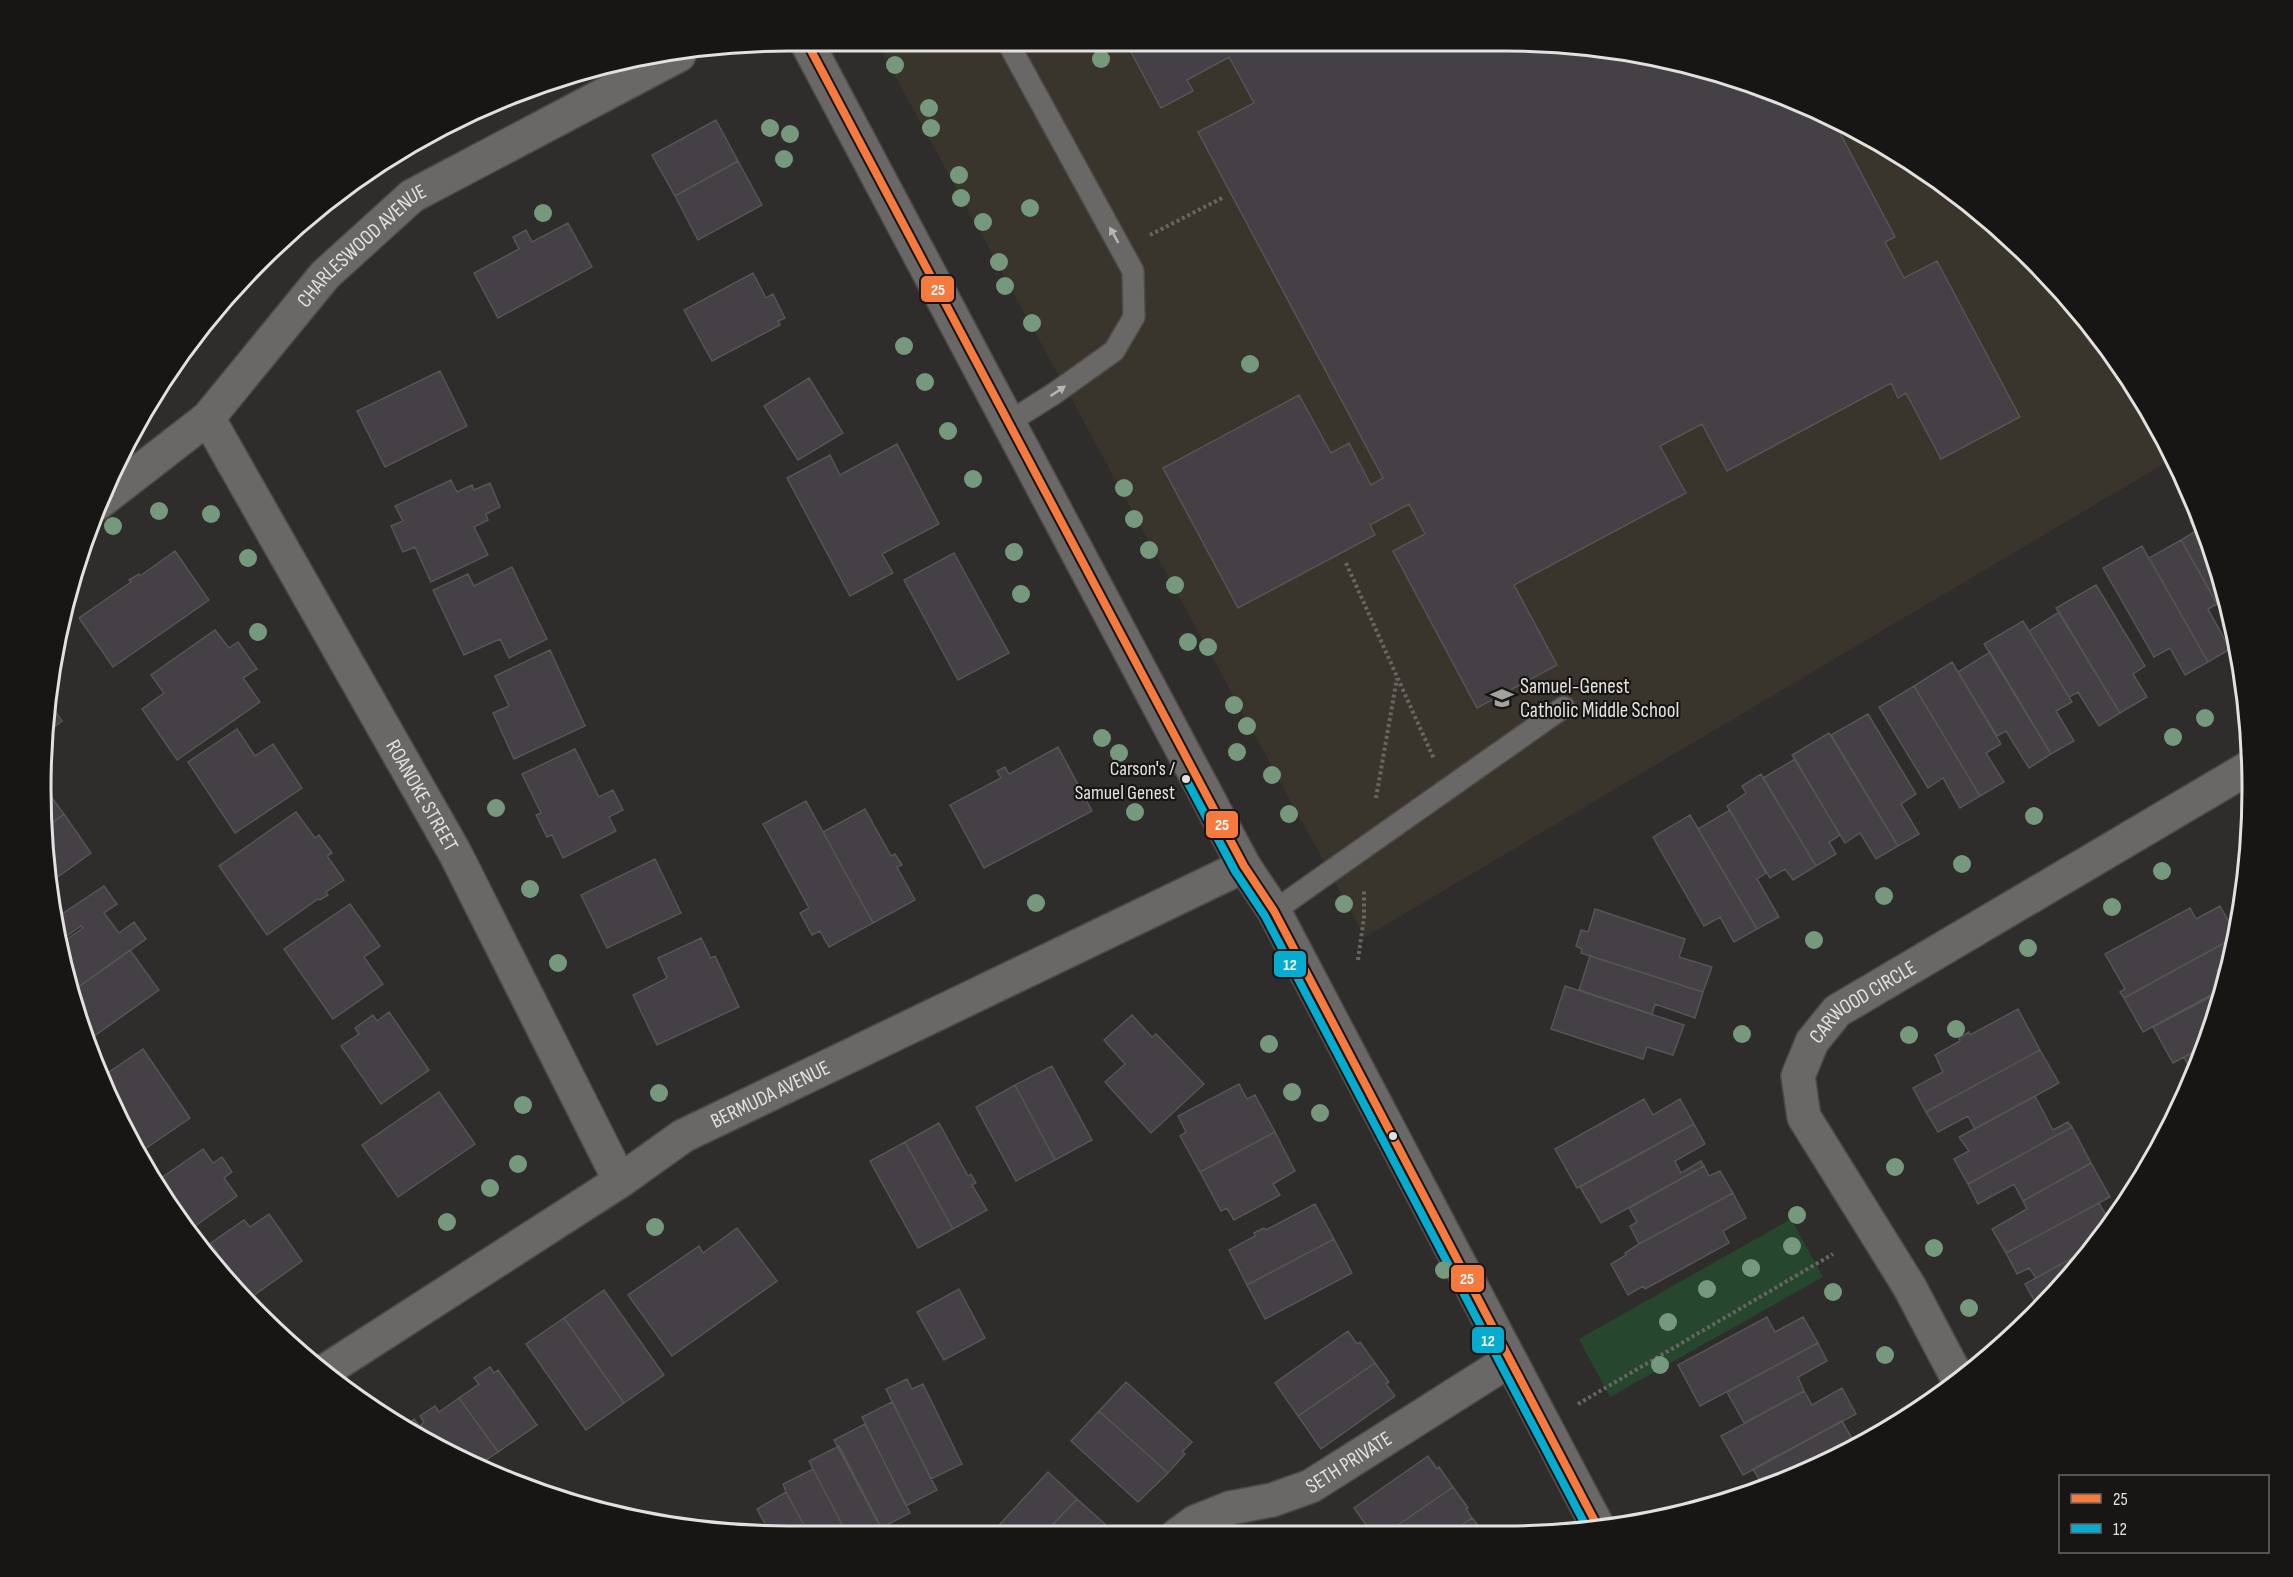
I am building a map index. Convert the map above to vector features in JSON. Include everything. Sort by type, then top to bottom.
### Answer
[{"type":"street","points":[[812,51],[1244,866],[1274,911],[1510,1360],[1590,1521]]},
{"type":"street","name":"CHARLESWOOD AVENUE","points":[[114,491],[208,418],[325,275],[412,196],[667,61]]},
{"type":"street","name":"ROANOKE STREET","points":[[208,418],[455,853],[620,1181]]},
{"type":"street","name":"CARWOOD CIRCLE","points":[[1955,1373],[1909,1286],[1804,1117],[1798,1076],[1812,1042],[1837,1011],[2242,777]]},
{"type":"street","name":"BERMUDA AVENUE","points":[[331,1367],[620,1181],[683,1136],[1244,866]]},
{"type":"street","name":"SETH PRIVATE","points":[[1190,1526],[1230,1508],[1272,1500],[1311,1486],[1510,1360]]},
{"type":"lane","points":[[1009,422],[1114,351],[1134,317],[1133,271],[1013,51]]},
{"type":"lane","points":[[1274,911],[1564,707]]},
{"type":"path","points":[[1122,250],[1224,197]]},
{"type":"path","points":[[1346,562],[1435,763]]},
{"type":"path","points":[[1384,798],[1375,804],[1397,678]]},
{"type":"path","points":[[1358,960],[1364,917],[1363,849]]},
{"type":"path","points":[[1592,1398],[1833,1254]]},
{"type":"shaded area","name":"Samuel-Genest Catholic Middle School","points":[[881,51],[1505,51],[1553,53],[1601,57],[1648,65],[1742,90],[1831,127],[1873,150],[1914,175],[1991,234],[2059,302],[2090,340],[2118,379],[2166,462],[1365,937]]},
{"type":"green space","points":[[1791,1219],[1823,1277],[1610,1397],[1579,1339]]},
{"type":"building","points":[[1130,51],[1553,53],[1601,57],[1648,65],[1742,90],[1787,107],[1839,131],[1895,237],[1885,242],[1904,278],[1937,261],[2020,417],[1941,459],[1906,393],[1898,398],[1891,383],[1727,471],[1702,424],[1660,446],[1686,493],[1514,585],[1557,665],[1477,708],[1393,551],[1425,534],[1409,504],[1370,525],[1375,535],[1238,608],[1163,468],[1299,395],[1331,453],[1349,443],[1371,485],[1383,478],[1198,132],[1254,103],[1229,57],[1187,80],[1193,91],[1161,108]]},
{"type":"building","points":[[716,120],[738,161],[675,196],[652,155]]},
{"type":"building","points":[[738,161],[762,205],[698,240],[675,196]]},
{"type":"building","points":[[568,223],[592,267],[498,318],[474,273],[519,249],[513,237],[526,230],[532,242]]},
{"type":"building","points":[[753,273],[766,298],[773,294],[785,318],[778,321],[780,325],[712,361],[684,310]]},
{"type":"building","points":[[440,371],[467,426],[385,467],[357,411]]},
{"type":"building","points":[[809,378],[843,433],[798,460],[764,406]]},
{"type":"building","points":[[897,444],[939,524],[882,554],[893,573],[850,596],[787,478],[830,455],[840,475]]},
{"type":"building","points":[[451,480],[457,492],[472,485],[474,490],[490,483],[500,507],[486,514],[488,520],[474,527],[488,555],[431,582],[415,547],[403,552],[391,526],[403,521],[395,506]]},
{"type":"building","points":[[2196,531],[2219,607],[2181,540]]},
{"type":"building","points":[[2181,540],[2217,604],[2208,609],[2229,650],[2208,662],[2149,558]]},
{"type":"building","points":[[2142,546],[2208,662],[2185,675],[2170,648],[2154,657],[2103,568]]},
{"type":"building","points":[[175,551],[209,600],[113,667],[79,618],[131,582],[129,580],[139,574],[140,576]]},
{"type":"building","points":[[954,553],[1009,653],[958,680],[904,580]]},
{"type":"building","points":[[512,567],[547,639],[509,658],[500,639],[464,655],[433,590],[468,574],[474,586]]},
{"type":"building","points":[[2096,585],[2145,666],[2133,674],[2147,697],[2120,713],[2056,608]]},
{"type":"building","points":[[2059,612],[2120,713],[2099,726],[2078,692],[2069,697],[2029,631]]},
{"type":"building","points":[[2023,621],[2072,702],[2056,711],[2074,741],[2051,754],[1984,644]]},
{"type":"building","points":[[215,630],[229,648],[238,642],[257,669],[243,678],[260,702],[177,760],[142,709],[164,693],[151,675]]},
{"type":"building","points":[[550,650],[585,726],[514,759],[493,713],[509,706],[495,676]]},
{"type":"building","points":[[1990,652],[2051,754],[2029,768],[2006,731],[1997,736],[1958,672]]},
{"type":"building","points":[[1952,662],[2001,744],[1986,753],[2004,782],[1980,796],[1914,686]]},
{"type":"building","points":[[1914,686],[1980,796],[1960,808],[1943,778],[1928,788],[1879,707]]},
{"type":"building","points":[[55,712],[62,721],[54,727]]},
{"type":"building","points":[[1868,714],[1916,794],[1901,804],[1919,834],[1898,846],[1831,735]]},
{"type":"building","points":[[237,729],[255,756],[273,744],[302,788],[235,833],[188,762]]},
{"type":"building","points":[[1829,733],[1898,846],[1876,859],[1860,833],[1845,843],[1792,755]]},
{"type":"building","points":[[1058,747],[1092,811],[984,868],[950,805],[1001,778],[997,771],[1005,767],[1009,774]]},
{"type":"building","points":[[575,749],[599,797],[613,790],[623,810],[609,817],[616,831],[563,858],[552,835],[547,837],[536,815],[541,813],[522,774]]},
{"type":"building","points":[[1795,759],[1840,835],[1829,842],[1836,854],[1816,866],[1763,778]]},
{"type":"building","points":[[1761,774],[1816,866],[1793,880],[1785,869],[1770,878],[1727,806],[1746,793],[1742,786]]},
{"type":"building","points":[[51,797],[64,814],[52,822]]},
{"type":"building","points":[[806,801],[873,923],[829,947],[820,931],[812,935],[800,913],[809,908],[763,824]]},
{"type":"building","points":[[865,809],[891,856],[895,854],[902,865],[897,867],[915,900],[873,923],[823,832]]},
{"type":"building","points":[[1730,810],[1766,873],[1757,879],[1779,917],[1757,929],[1698,829]]},
{"type":"building","points":[[296,812],[315,838],[319,835],[332,853],[327,856],[344,880],[326,892],[328,895],[318,899],[267,935],[219,866]]},
{"type":"building","points":[[64,814],[91,853],[56,878],[53,837],[52,822]]},
{"type":"building","points":[[1690,815],[1757,929],[1734,942],[1720,917],[1704,926],[1653,837]]},
{"type":"building","points":[[655,859],[681,913],[607,948],[581,895]]},
{"type":"building","points":[[104,886],[117,904],[104,913],[119,933],[134,922],[146,939],[78,987],[67,940],[83,928],[81,926],[66,936],[62,914]]},
{"type":"building","points":[[350,904],[380,946],[364,957],[383,984],[333,1019],[284,949]]},
{"type":"building","points":[[2220,906],[2230,923],[2226,942],[2124,998],[2120,992],[2125,989],[2105,954],[2190,908],[2196,919]]},
{"type":"building","points":[[1595,909],[1685,939],[1679,957],[1712,967],[1703,992],[1581,953],[1582,949],[1576,946],[1581,930],[1588,932]]},
{"type":"building","points":[[701,938],[711,958],[715,956],[739,1007],[657,1045],[633,995],[667,978],[658,958]]},
{"type":"building","points":[[2226,942],[2212,994],[2143,1032],[2124,998]]},
{"type":"building","points":[[130,950],[159,990],[94,1036],[78,987]]},
{"type":"building","points":[[1590,956],[1703,992],[1695,1018],[1655,1004],[1652,1014],[1579,990]]},
{"type":"building","points":[[1565,986],[1684,1025],[1673,1055],[1647,1047],[1643,1059],[1551,1029]]},
{"type":"building","points":[[2212,996],[2193,1052],[2173,1063],[2153,1027]]},
{"type":"building","points":[[2018,1009],[2040,1050],[1926,1112],[1913,1088],[1943,1072],[1935,1055],[1960,1041],[1959,1038],[1969,1032],[1970,1035]]},
{"type":"building","points":[[389,1012],[429,1070],[381,1104],[341,1046],[359,1034],[355,1028],[373,1015],[377,1021]]},
{"type":"building","points":[[1132,1015],[1152,1037],[1156,1034],[1204,1084],[1151,1133],[1105,1082],[1125,1064],[1104,1040]]},
{"type":"building","points":[[143,1049],[190,1118],[145,1149],[108,1073]]},
{"type":"building","points":[[2040,1050],[2059,1083],[1975,1129],[1968,1116],[1938,1132],[1926,1112]]},
{"type":"building","points":[[2193,1052],[2188,1065],[2184,1057]]},
{"type":"building","points":[[1052,1066],[1092,1140],[1055,1160],[1015,1085]]},
{"type":"building","points":[[1239,1084],[1247,1099],[1255,1095],[1275,1132],[1200,1172],[1180,1136],[1186,1132],[1178,1116]]},
{"type":"building","points":[[1015,1085],[1055,1160],[1016,1181],[976,1107]]},
{"type":"building","points":[[439,1092],[475,1144],[398,1197],[362,1145]]},
{"type":"building","points":[[2035,1096],[2053,1130],[2068,1122],[2072,1127],[1968,1184],[1954,1159],[1969,1151],[1959,1137]]},
{"type":"building","points":[[1644,1099],[1653,1115],[1680,1099],[1694,1124],[1577,1188],[1555,1149]]},
{"type":"building","points":[[939,1123],[968,1176],[971,1174],[976,1183],[972,1185],[987,1210],[953,1229],[905,1142]]},
{"type":"building","points":[[1694,1124],[1705,1144],[1675,1161],[1681,1173],[1701,1161],[1704,1166],[1601,1223],[1580,1187]]},
{"type":"building","points":[[2072,1127],[2091,1163],[2023,1201],[2014,1184],[1978,1204],[1968,1184]]},
{"type":"building","points":[[1275,1132],[1295,1171],[1273,1184],[1280,1195],[1234,1220],[1227,1208],[1221,1211],[1200,1172]]},
{"type":"building","points":[[905,1142],[953,1229],[918,1248],[870,1161]]},
{"type":"building","points":[[203,1149],[213,1163],[222,1157],[232,1172],[224,1178],[237,1196],[195,1226],[162,1177]]},
{"type":"building","points":[[2091,1163],[2110,1197],[2006,1253],[1992,1229],[2027,1209],[2023,1201]]},
{"type":"building","points":[[1704,1166],[1709,1176],[1720,1171],[1733,1193],[1639,1244],[1630,1226],[1637,1222],[1629,1208]]},
{"type":"building","points":[[1733,1193],[1746,1218],[1723,1231],[1729,1243],[1645,1289],[1643,1286],[1628,1295],[1611,1264],[1639,1244]]},
{"type":"building","points":[[2099,1203],[2106,1215],[2074,1257],[2036,1278],[2029,1268],[2017,1274],[2006,1253]]},
{"type":"building","points":[[1315,1204],[1334,1239],[1247,1285],[1229,1250],[1255,1236],[1254,1233],[1264,1228],[1266,1230]]},
{"type":"building","points":[[269,1214],[302,1261],[253,1296],[216,1253],[211,1243],[244,1220],[250,1227]]},
{"type":"building","points":[[737,1228],[777,1281],[672,1356],[628,1295],[699,1246],[703,1253]]},
{"type":"building","points":[[1334,1239],[1352,1273],[1265,1319],[1247,1285]]},
{"type":"building","points":[[2074,1257],[2035,1301],[2025,1284]]},
{"type":"building","points":[[959,1289],[985,1338],[944,1360],[917,1312]]},
{"type":"building","points":[[604,1290],[664,1375],[624,1403],[564,1318]]},
{"type":"building","points":[[1767,1317],[1775,1332],[1803,1317],[1818,1343],[1700,1406],[1678,1365]]},
{"type":"building","points":[[564,1318],[624,1403],[586,1430],[526,1344]]},
{"type":"building","points":[[1348,1331],[1357,1344],[1360,1342],[1375,1363],[1298,1416],[1275,1383]]},
{"type":"building","points":[[1818,1343],[1827,1361],[1798,1377],[1804,1391],[1744,1423],[1727,1392]]},
{"type":"building","points":[[1375,1363],[1389,1382],[1386,1384],[1395,1396],[1321,1449],[1298,1416]]},
{"type":"building","points":[[490,1367],[494,1373],[498,1370],[537,1425],[498,1452],[459,1398],[479,1384],[474,1378]]},
{"type":"building","points":[[907,1379],[912,1389],[923,1384],[962,1464],[931,1479],[886,1389]]},
{"type":"building","points":[[1126,1382],[1192,1442],[1182,1452],[1185,1454],[1168,1473],[1099,1411]]},
{"type":"building","points":[[1842,1388],[1856,1414],[1743,1475],[1721,1436],[1804,1391],[1812,1405]]},
{"type":"building","points":[[459,1398],[498,1452],[485,1461],[424,1429],[421,1425],[424,1422],[420,1416],[435,1406],[439,1412]]},
{"type":"building","points":[[892,1402],[937,1490],[906,1506],[862,1417]]},
{"type":"building","points":[[1099,1411],[1168,1473],[1138,1502],[1071,1441]]},
{"type":"building","points":[[414,1419],[424,1429],[420,1427],[411,1421]]},
{"type":"building","points":[[1842,1421],[1852,1438],[1787,1470],[1760,1480],[1753,1469]]},
{"type":"building","points":[[865,1424],[910,1513],[885,1526],[880,1526],[834,1440]]},
{"type":"building","points":[[839,1446],[880,1526],[843,1526],[809,1461]]},
{"type":"building","points":[[1428,1456],[1453,1487],[1396,1526],[1367,1526],[1354,1508]]},
{"type":"building","points":[[813,1469],[843,1526],[805,1526],[783,1484]]},
{"type":"building","points":[[1048,1472],[1077,1499],[1051,1526],[998,1526]]},
{"type":"building","points":[[1453,1487],[1468,1508],[1466,1509],[1472,1518],[1460,1526],[1396,1526]]},
{"type":"building","points":[[786,1492],[805,1526],[766,1525],[757,1509]]},
{"type":"building","points":[[1077,1499],[1106,1525],[1105,1526],[1051,1526]]},
{"type":"building","points":[[1472,1518],[1479,1526],[1460,1526]]},
{"type":"transit line","name":"25","points":[[811,51],[1244,866],[1274,911],[1595,1521]]},
{"type":"transit line","name":"12","points":[[1186,779],[1235,871],[1265,916],[1584,1521]]},
{"type":"place","name":"Samuel-Genest Catholic Middle School","points":[[1502,698]]},
{"type":"place","name":"Carson's / Samuel Genest","points":[[1186,779]]}]
